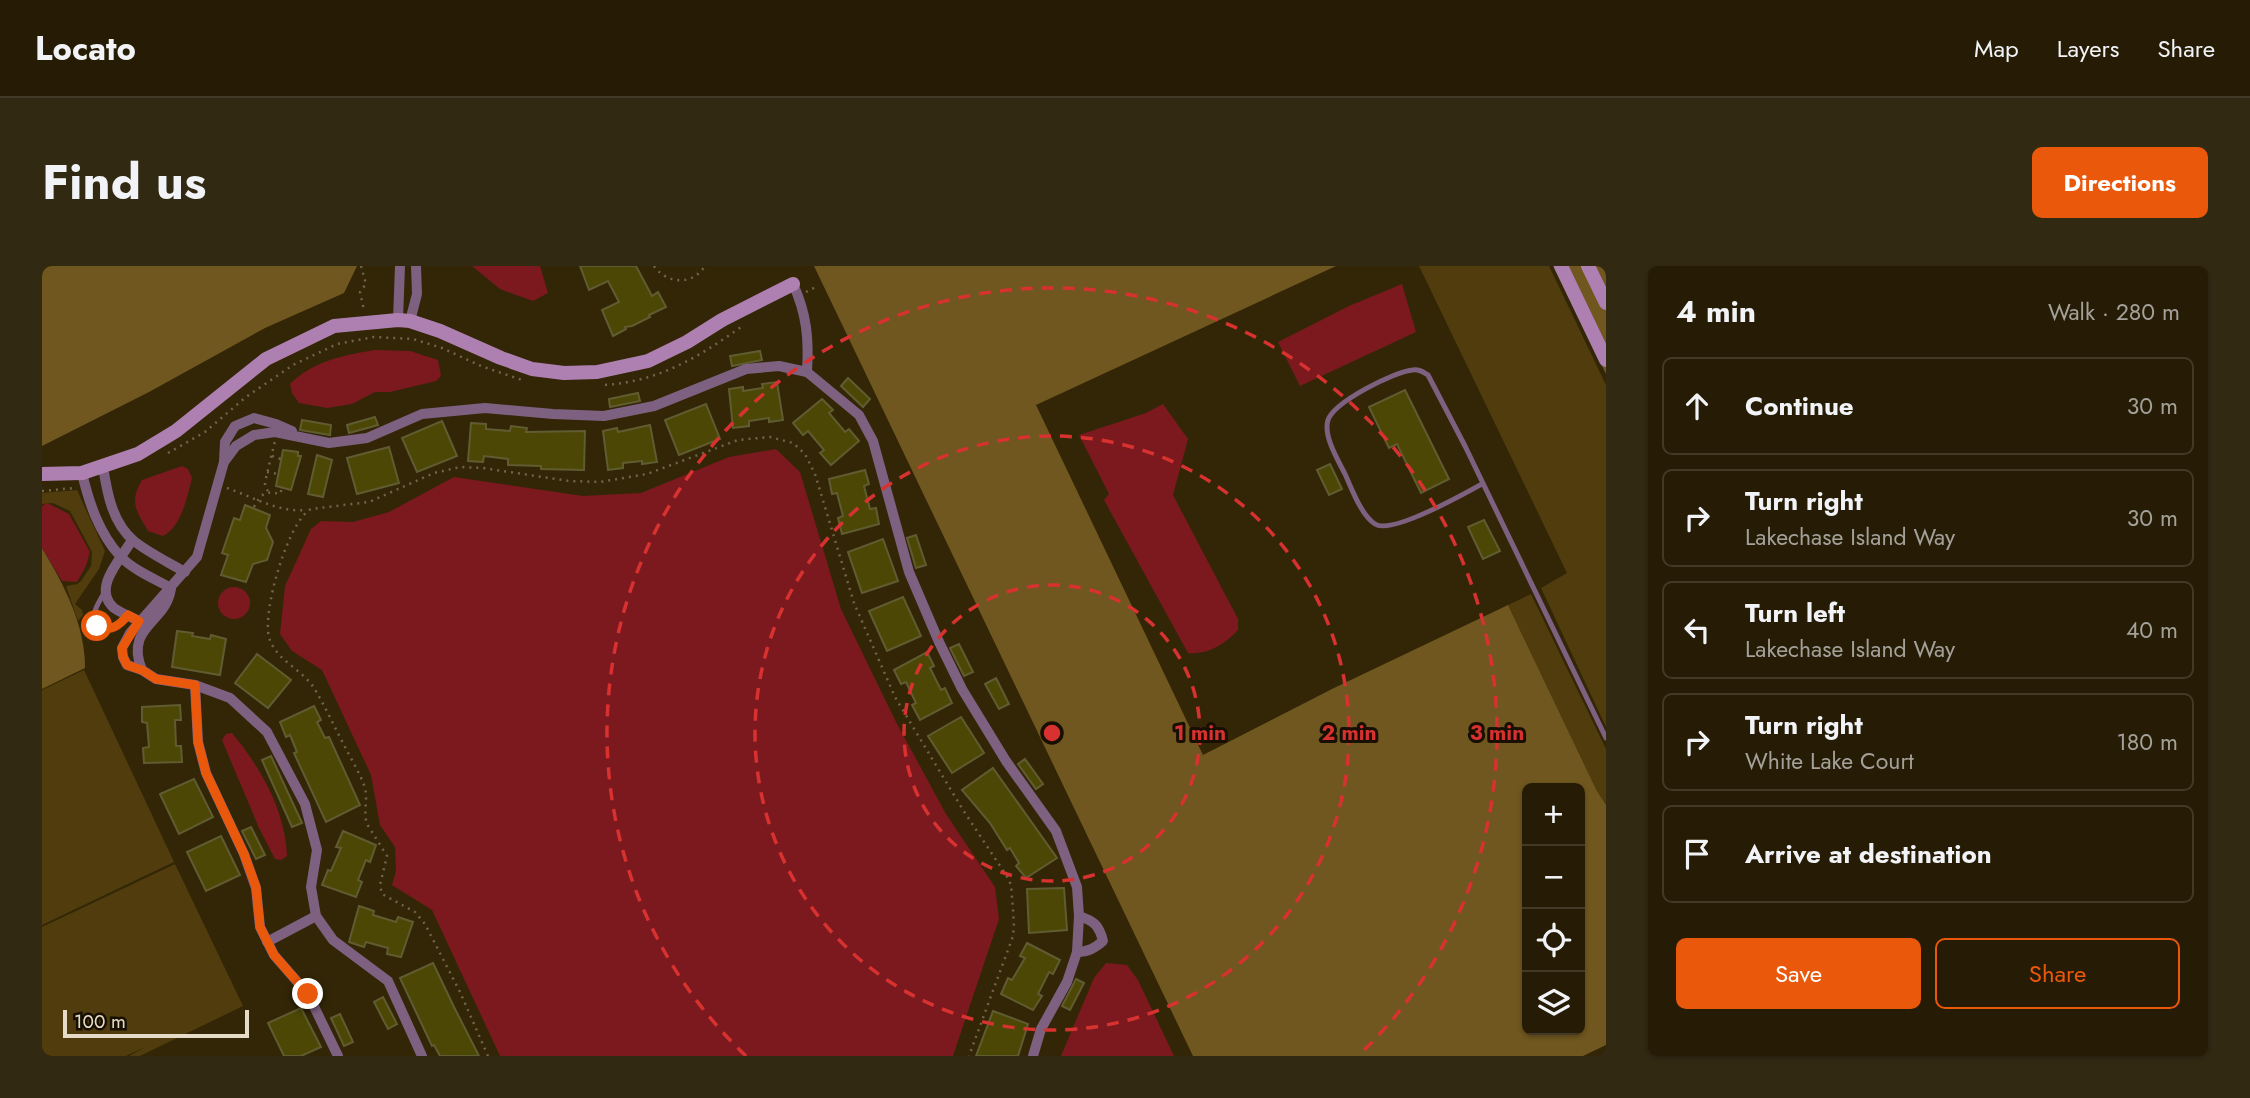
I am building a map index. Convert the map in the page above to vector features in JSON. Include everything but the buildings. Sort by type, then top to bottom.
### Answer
[{"type":"street","points":[[1561,266],[1606,360]]},
{"type":"street","points":[[1588,266],[1606,303]]},
{"type":"street","points":[[400,268],[404,321]]},
{"type":"street","points":[[404,321],[417,294],[416,268]]},
{"type":"street","points":[[42,474],[83,479],[103,467],[138,454],[176,431],[266,359],[334,326],[367,331],[404,321],[440,331],[532,369],[564,373],[597,372],[649,361],[722,320],[796,290],[806,317],[809,341],[807,372]]},
{"type":"street","points":[[223,462],[236,446],[254,435],[278,433],[329,443],[367,438],[422,414],[485,408],[604,416],[654,406],[746,369],[779,366],[807,372],[859,415],[873,442],[909,572],[939,642],[962,689],[1006,761],[1056,831],[1077,887],[1077,952],[1067,982],[1041,1029],[1033,1056]]},
{"type":"street","points":[[305,438],[254,418],[235,426],[225,442],[223,462],[197,557],[171,588],[162,594],[141,625],[126,640],[122,648],[123,657],[127,665],[156,679],[195,685],[230,698],[267,732],[305,804],[317,850],[311,887],[316,916],[333,940],[387,981],[422,1056]]},
{"type":"street","points":[[103,467],[108,496],[119,523],[132,540],[185,572]]},
{"type":"street","points":[[83,479],[101,530],[122,558],[171,588]]},
{"type":"street","points":[[132,540],[107,576],[106,591],[112,607],[141,625]]},
{"type":"street","points":[[141,625],[138,659],[142,670]]},
{"type":"street","points":[[195,685],[198,742],[206,773],[244,854],[256,887],[260,927],[274,955],[308,994],[338,1056]]},
{"type":"street","points":[[267,942],[316,916]]},
{"type":"street","points":[[1077,952],[1095,948],[1103,941],[1100,929],[1093,921],[1079,916]]},
{"type":"lane","points":[[400,268],[416,268]]},
{"type":"lane","points":[[1482,484],[1398,525],[1381,527],[1374,524],[1335,454],[1326,424],[1330,414],[1345,401],[1396,374],[1412,370],[1423,372],[1434,384],[1606,738]]},
{"type":"lane","points":[[106,591],[94,610],[93,618],[97,626],[111,629],[128,615]]},
{"type":"path","points":[[361,266],[366,284],[360,292],[367,331]]},
{"type":"path","points":[[654,266],[661,275],[671,280],[684,281],[693,278],[705,266]]},
{"type":"path","points":[[796,290],[818,286]]},
{"type":"path","points":[[594,386],[618,384],[663,373],[695,358],[746,324]]},
{"type":"path","points":[[159,458],[205,432],[246,397],[293,365],[367,331],[413,339],[442,348],[521,381],[533,382]]},
{"type":"path","points":[[278,433],[265,487],[268,491],[280,495],[282,488]]},
{"type":"path","points":[[217,485],[297,511],[369,502],[434,473],[460,467],[569,481],[600,482],[647,474],[738,440],[779,438],[799,447],[815,474],[847,583],[862,625],[890,687],[924,748],[1012,885],[1012,940],[969,1056]]},
{"type":"path","points":[[271,456],[281,459]]},
{"type":"path","points":[[267,472],[278,474]]},
{"type":"path","points":[[42,491],[83,479]]},
{"type":"path","points":[[254,507],[262,494],[268,491]]},
{"type":"path","points":[[311,509],[303,513],[279,570],[267,619],[270,641],[278,654],[315,690],[362,779],[367,803],[366,824],[387,856],[380,885],[382,894],[415,912],[425,924],[460,992],[488,1056]]},
{"type":"shaded area","points":[[42,266],[357,266],[344,293],[265,328],[149,392],[42,446]]},
{"type":"shaded area","points":[[472,266],[540,266],[548,293],[533,301],[500,289]]},
{"type":"shaded area","points":[[814,266],[1336,266],[1036,405],[1203,755],[1334,688],[1508,605],[1606,805],[1606,1045],[1583,1056],[1193,1056]]},
{"type":"shaded area","points":[[1419,266],[1549,266],[1606,385],[1606,727],[1541,588],[1567,573]]},
{"type":"shaded area","points":[[1553,266],[1606,266],[1606,374]]},
{"type":"shaded area","points":[[1402,284],[1416,332],[1300,386],[1278,342],[1349,306]]},
{"type":"shaded area","points":[[375,350],[410,351],[438,360],[441,376],[436,381],[390,392],[375,392],[352,404],[327,408],[299,403],[292,393],[290,384],[319,364]]},
{"type":"shaded area","points":[[1163,404],[1188,439],[1173,495],[1238,619],[1238,630],[1222,644],[1195,653],[1188,653],[1104,500],[1109,494],[1079,435],[1146,413]]},
{"type":"shaded area","points":[[776,449],[800,472],[841,609],[896,722],[946,814],[995,887],[999,919],[953,1056],[500,1056],[432,910],[392,885],[396,871],[395,847],[380,825],[371,775],[322,670],[292,651],[280,634],[285,586],[311,529],[321,521],[353,522],[389,512],[454,477],[583,496],[641,493],[729,457]]},
{"type":"shaded area","points":[[182,466],[188,469],[192,478],[179,518],[163,536],[148,531],[135,500],[142,480]]},
{"type":"shaded area","points":[[77,490],[105,551],[99,569],[75,604],[82,610],[83,615],[78,621],[66,586],[81,581],[91,566],[92,552],[70,511],[53,503],[42,504],[42,493]]},
{"type":"shaded area","points":[[47,503],[69,514],[90,552],[77,582],[62,581],[42,548],[42,506]]},
{"type":"shaded area","points":[[42,548],[72,605],[81,636],[85,668],[42,689]]},
{"type":"shaded area","points":[[234,587],[245,592],[250,603],[245,614],[234,619],[223,614],[218,603],[223,592]]},
{"type":"shaded area","points":[[1531,594],[1606,749],[1606,805],[1508,605]]},
{"type":"shaded area","points":[[84,670],[174,862],[42,925],[42,690]]},
{"type":"shaded area","points":[[232,733],[270,790],[282,822],[285,839],[287,856],[281,860],[275,859],[259,828],[222,740],[226,734]]},
{"type":"shaded area","points":[[175,864],[243,1006],[140,1056],[129,1056],[147,1046],[126,1056],[42,1056],[42,927]]},
{"type":"shaded area","points":[[1106,963],[1127,965],[1138,980],[1174,1056],[1061,1056],[1094,978]]},
{"type":"route","points":[[97,626],[111,629],[128,615],[139,621],[122,648],[127,665],[156,679],[195,685],[198,742],[206,773],[244,854],[256,887],[260,927],[274,955],[308,994]]}]
